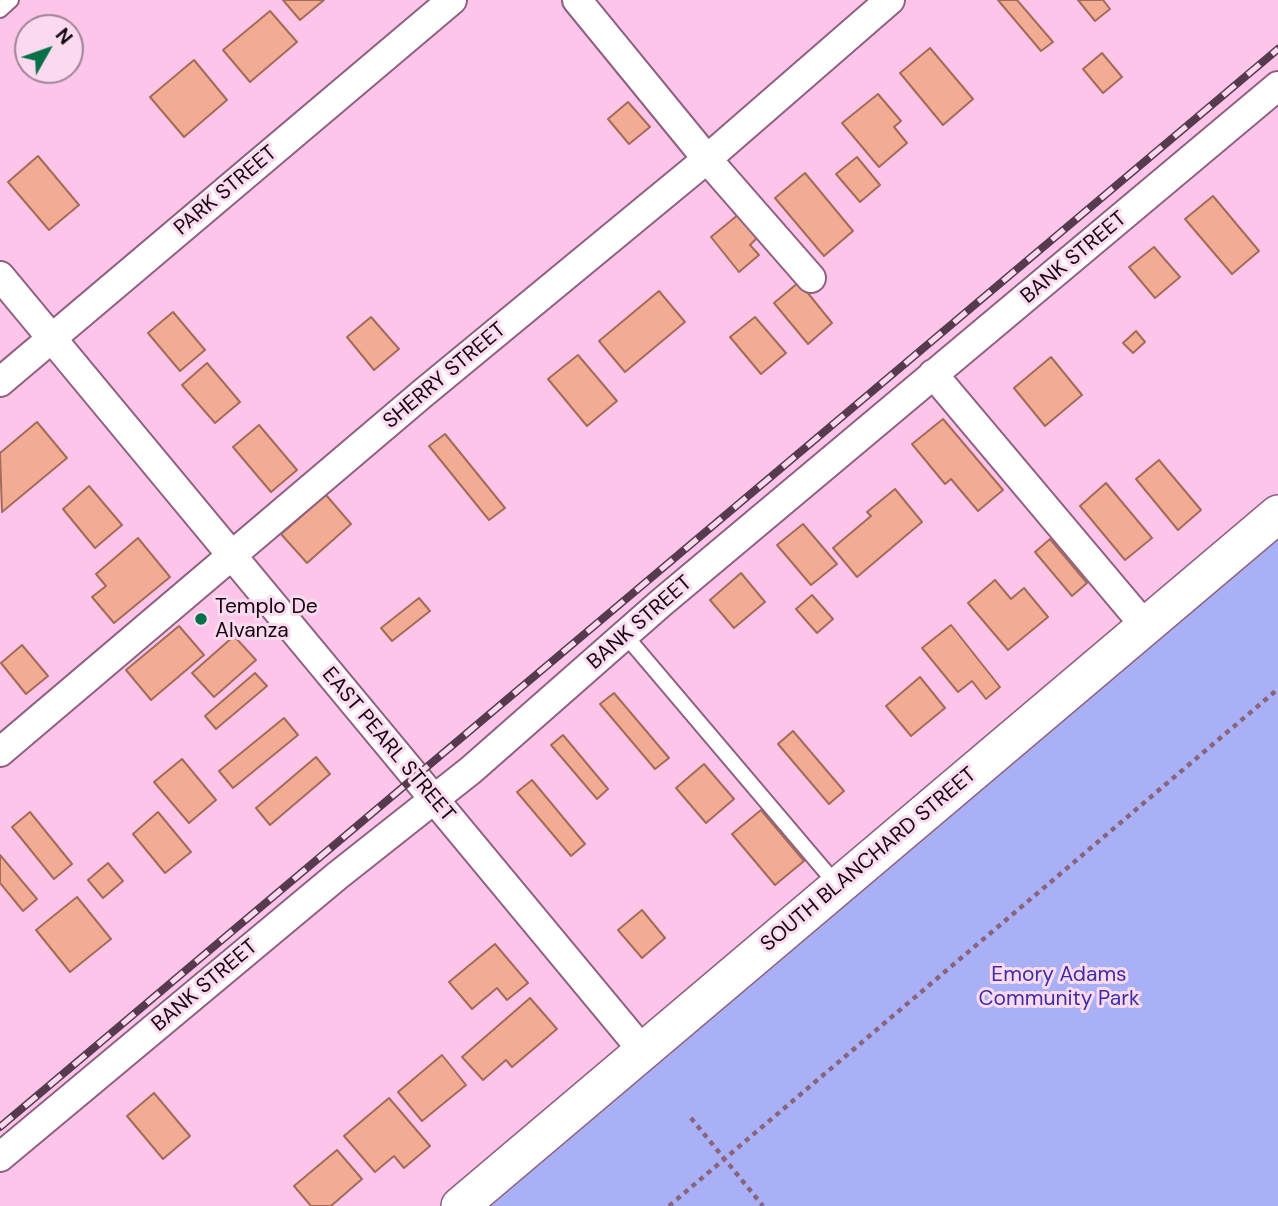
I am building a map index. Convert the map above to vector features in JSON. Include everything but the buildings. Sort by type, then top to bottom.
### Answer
[{"type":"street","name":"PARK STREET","points":[[0,382],[452,0]]},
{"type":"street","points":[[577,0],[707,159],[811,278]]},
{"type":"street","name":"SHERRY STREET","points":[[0,752],[629,221],[707,159],[890,0]]},
{"type":"street","name":"BANK STREET","points":[[0,1157],[507,740],[625,635],[1278,86]]},
{"type":"street","name":"EAST PEARL STREET","points":[[0,276],[643,1051]]},
{"type":"street","points":[[933,374],[1146,627]]},
{"type":"street","name":"SOUTH BLANCHARD STREET","points":[[460,1206],[1278,514]]},
{"type":"lane","points":[[0,10],[11,0]]},
{"type":"lane","points":[[625,635],[838,886]]},
{"type":"path","points":[[669,1206],[1278,689]]},
{"type":"path","points":[[691,1118],[763,1206]]},
{"type":"green space","name":"Emory Adams Community Park","points":[[1278,514],[1278,1206],[461,1206]]},
{"type":"railway","points":[[0,1127],[1278,49]]},
{"type":"place","name":"Templo De Alvanza","points":[[201,619]]}]
